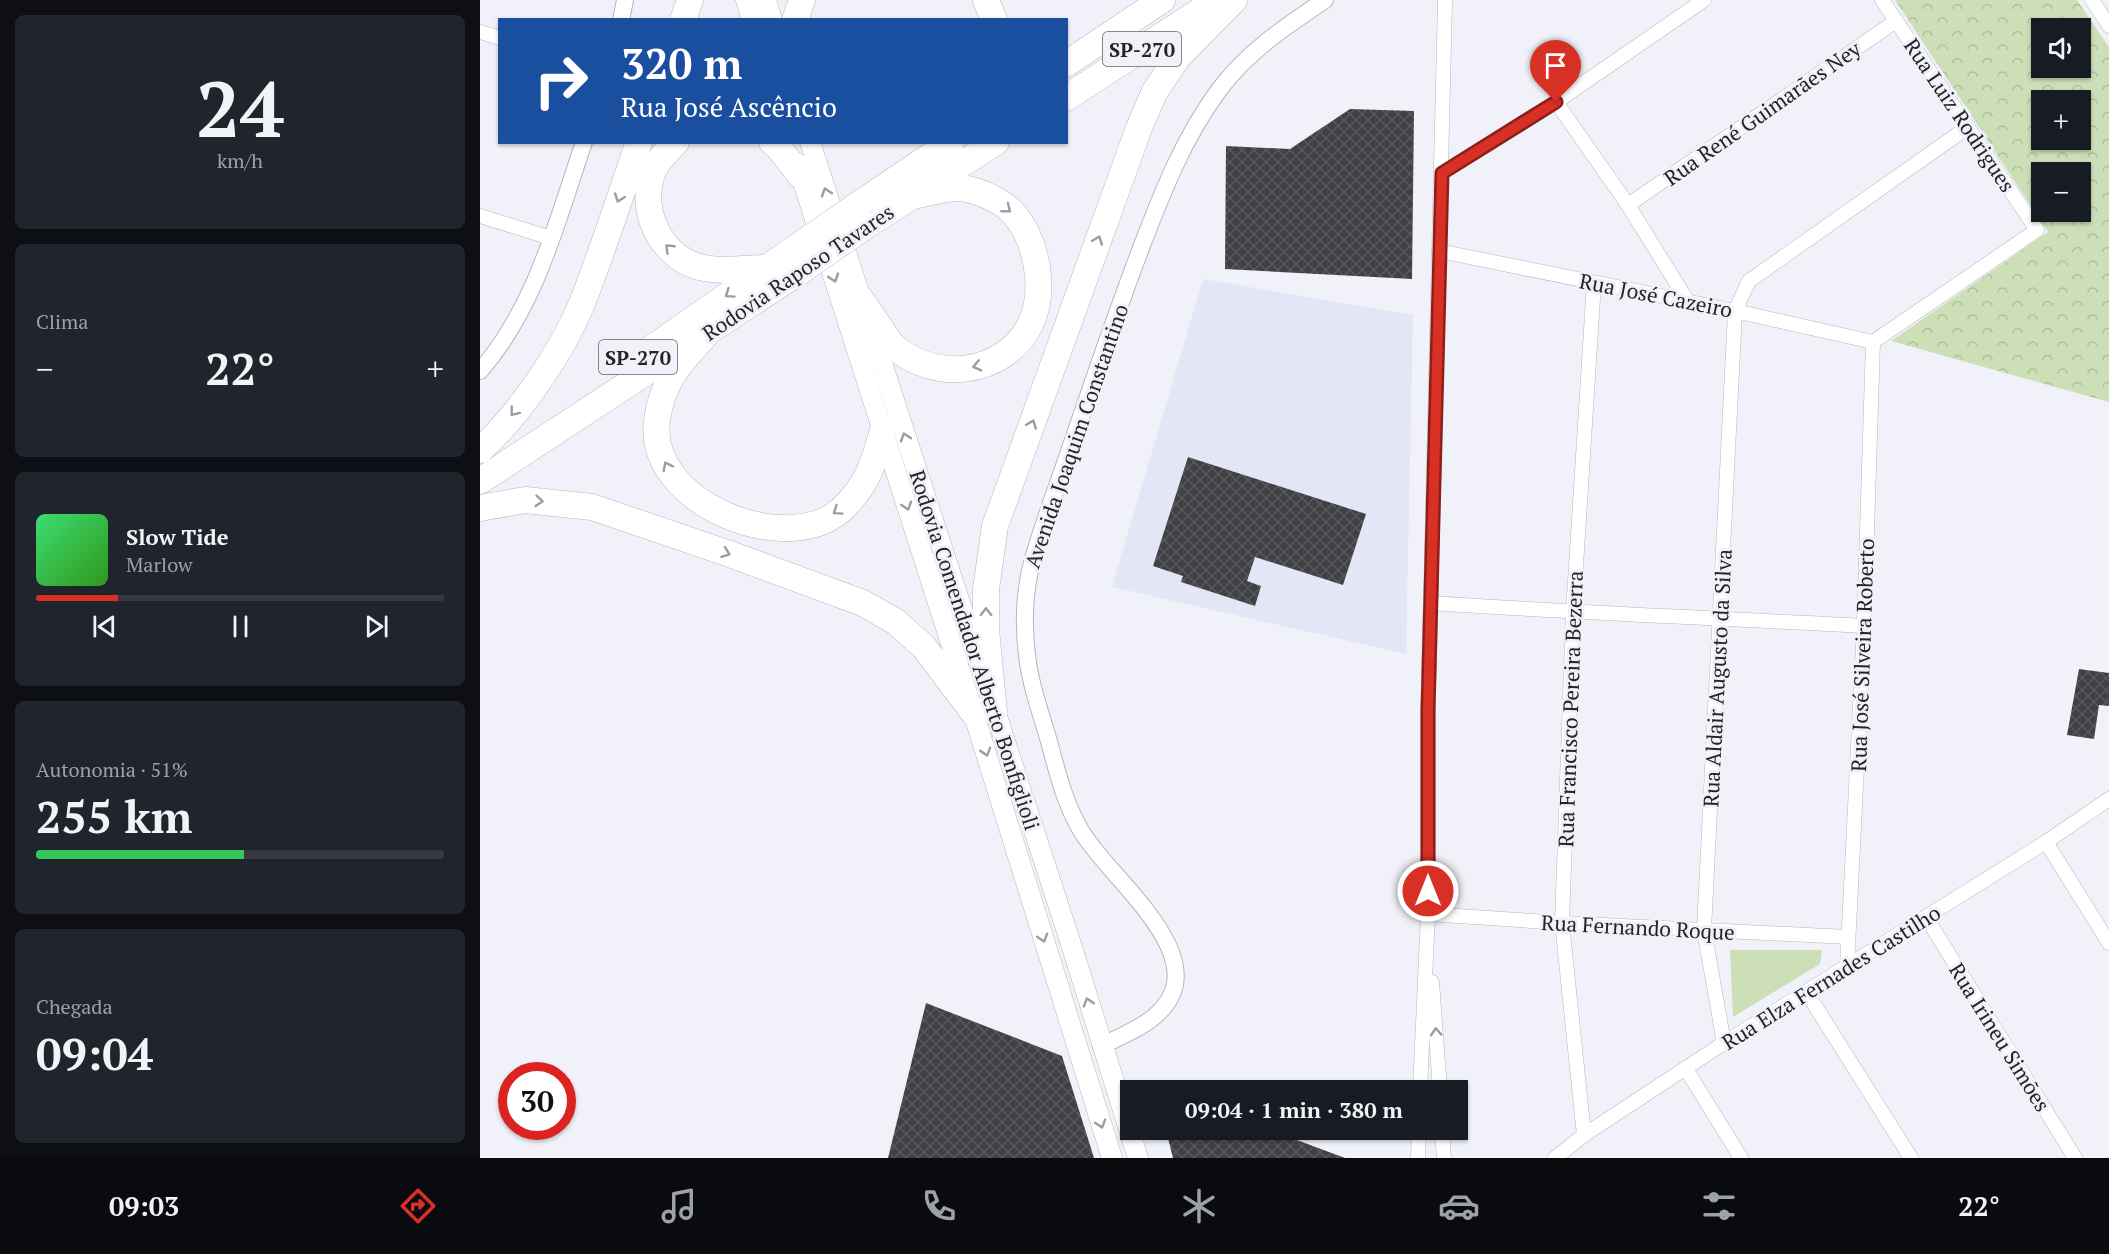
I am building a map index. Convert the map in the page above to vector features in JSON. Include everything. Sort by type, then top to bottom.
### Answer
[{"type":"highway","points":[[684,18],[690,0]]},
{"type":"highway","points":[[796,18],[802,0]]},
{"type":"highway","points":[[986,0],[993,18]]},
{"type":"highway","name":"SP-270","points":[[1068,63],[1162,0]]},
{"type":"highway","name":"SP-270","points":[[1068,97],[1217,0]]},
{"type":"highway","points":[[984,712],[986,589],[995,526],[1135,139],[1154,93],[1177,58],[1234,0]]},
{"type":"highway","points":[[480,450],[511,417],[545,372],[581,305],[638,144]]},
{"type":"highway","points":[[674,144],[654,170],[648,195],[651,220],[662,241],[680,258],[696,266],[714,269],[765,268]]},
{"type":"highway","points":[[774,144],[801,175]]},
{"type":"highway","points":[[866,213],[911,153],[923,144]]},
{"type":"highway","name":"Rodovia Raposo Tavares","points":[[480,482],[708,332],[797,260],[866,213],[949,144]]},
{"type":"highway","name":"Rodovia Raposo Tavares","points":[[866,213],[913,196],[993,144]]},
{"type":"highway","points":[[860,298],[891,344],[898,350],[932,368],[946,370],[960,370],[986,364],[1012,348],[1032,322],[1038,288],[1035,260],[1026,231],[1013,213],[995,200],[975,191],[954,187],[913,196]]},
{"type":"highway","name":"Rodovia Raposo Tavares","points":[[480,463],[569,406],[765,268],[797,260]]},
{"type":"highway","points":[[708,332],[671,374],[661,399],[657,423],[658,445],[667,470],[701,502],[747,523],[796,528],[820,522],[840,511],[862,487],[873,466],[883,430]]},
{"type":"highway","points":[[480,508],[525,500],[592,507],[863,603],[896,622],[924,647],[984,712]]},
{"type":"main road","points":[[746,0],[751,18]]},
{"type":"main road","points":[[766,0],[771,18]]},
{"type":"main road","name":"Rodovia Comendador Alberto Bonfiglioli","points":[[791,144],[883,430],[984,712],[1070,941],[1101,1046],[1138,1158]]},
{"type":"main road","name":"Rodovia Comendador Alberto Bonfiglioli","points":[[811,144],[860,298],[984,712],[1112,1158]]},
{"type":"street","points":[[621,18],[625,0]]},
{"type":"street","name":"Avenida Joaquim Constantino","points":[[1101,1046],[1154,1017],[1166,1004],[1175,983],[1174,958],[1164,934],[1150,915],[1096,854],[1081,831],[1063,795],[1035,696],[1027,656],[1026,614],[1029,578],[1046,518],[1120,303],[1165,186],[1192,131],[1218,91],[1242,62],[1281,30],[1325,0]]},
{"type":"street","points":[[1420,1080],[1428,914],[1428,710],[1445,0]]},
{"type":"street","points":[[1442,173],[1556,102],[1704,0]]},
{"type":"street","name":"Rua Luiz Rodrigues","points":[[1873,342],[2037,230],[1882,0]]},
{"type":"street","points":[[2091,0],[2109,26]]},
{"type":"street","name":"Rua René Guimarães Ney","points":[[1628,206],[1896,21]]},
{"type":"street","points":[[480,32],[498,37]]},
{"type":"street","points":[[1556,102],[1628,206],[1688,302]]},
{"type":"street","points":[[1735,311],[1749,281],[1968,127]]},
{"type":"street","points":[[480,371],[499,349],[524,308],[583,144]]},
{"type":"street","points":[[480,216],[551,238]]},
{"type":"street","name":"Rua José Cazeiro","points":[[1439,251],[1735,311],[1873,342]]},
{"type":"street","name":"Rua Francisco Pereira Bezerra","points":[[1584,1135],[1562,923],[1573,613],[1594,282]]},
{"type":"street","name":"Rua Aldair Augusto da Silva","points":[[1724,1043],[1704,930],[1735,311]]},
{"type":"street","name":"Rua José Silveira Roberto","points":[[1847,967],[1864,626],[1873,342]]},
{"type":"street","points":[[1431,603],[1573,613],[1864,626]]},
{"type":"street","name":"Rua Elza Fernades Castilho","points":[[1559,1157],[1584,1135],[1724,1043],[2046,842],[2109,799]]},
{"type":"street","points":[[2046,842],[2109,943]]},
{"type":"street","points":[[1428,914],[1439,1080]]},
{"type":"street","name":"Rua Fernando Roque","points":[[1428,914],[1848,937]]},
{"type":"street","name":"Rua Irineu Simões","points":[[1926,917],[2075,1158]]},
{"type":"street","points":[[1807,993],[1911,1158]]},
{"type":"street","points":[[1686,1069],[1741,1158]]},
{"type":"street","points":[[1418,1158],[1419,1140]]},
{"type":"street","points":[[1443,1140],[1444,1158]]},
{"type":"shaded area","points":[[1203,279],[1413,315],[1406,654],[1112,587]]},
{"type":"green space","points":[[1895,0],[2077,0],[2089,18],[2031,18],[2031,78],[2091,78],[2091,21],[2109,47],[2109,402],[1891,341],[2048,232],[2041,222],[2091,222],[2091,162],[2031,162],[2031,206]]},
{"type":"green space","points":[[1730,950],[1822,950],[1820,964],[1733,1017]]},
{"type":"building","points":[[1350,109],[1414,111],[1412,279],[1225,269],[1226,146],[1290,149]]},
{"type":"building","points":[[1188,457],[1366,514],[1343,585],[1255,557],[1247,581],[1261,586],[1255,606],[1181,582],[1183,576],[1153,566]]},
{"type":"building","points":[[2079,669],[2109,673],[2109,706],[2099,705],[2094,739],[2067,735]]},
{"type":"building","points":[[926,1003],[1062,1056],[1094,1158],[888,1158]]},
{"type":"building","points":[[1168,1140],[1297,1140],[1345,1158],[1173,1158]]},
{"type":"route","points":[[1428,891],[1428,710],[1442,173],[1556,102]]}]
